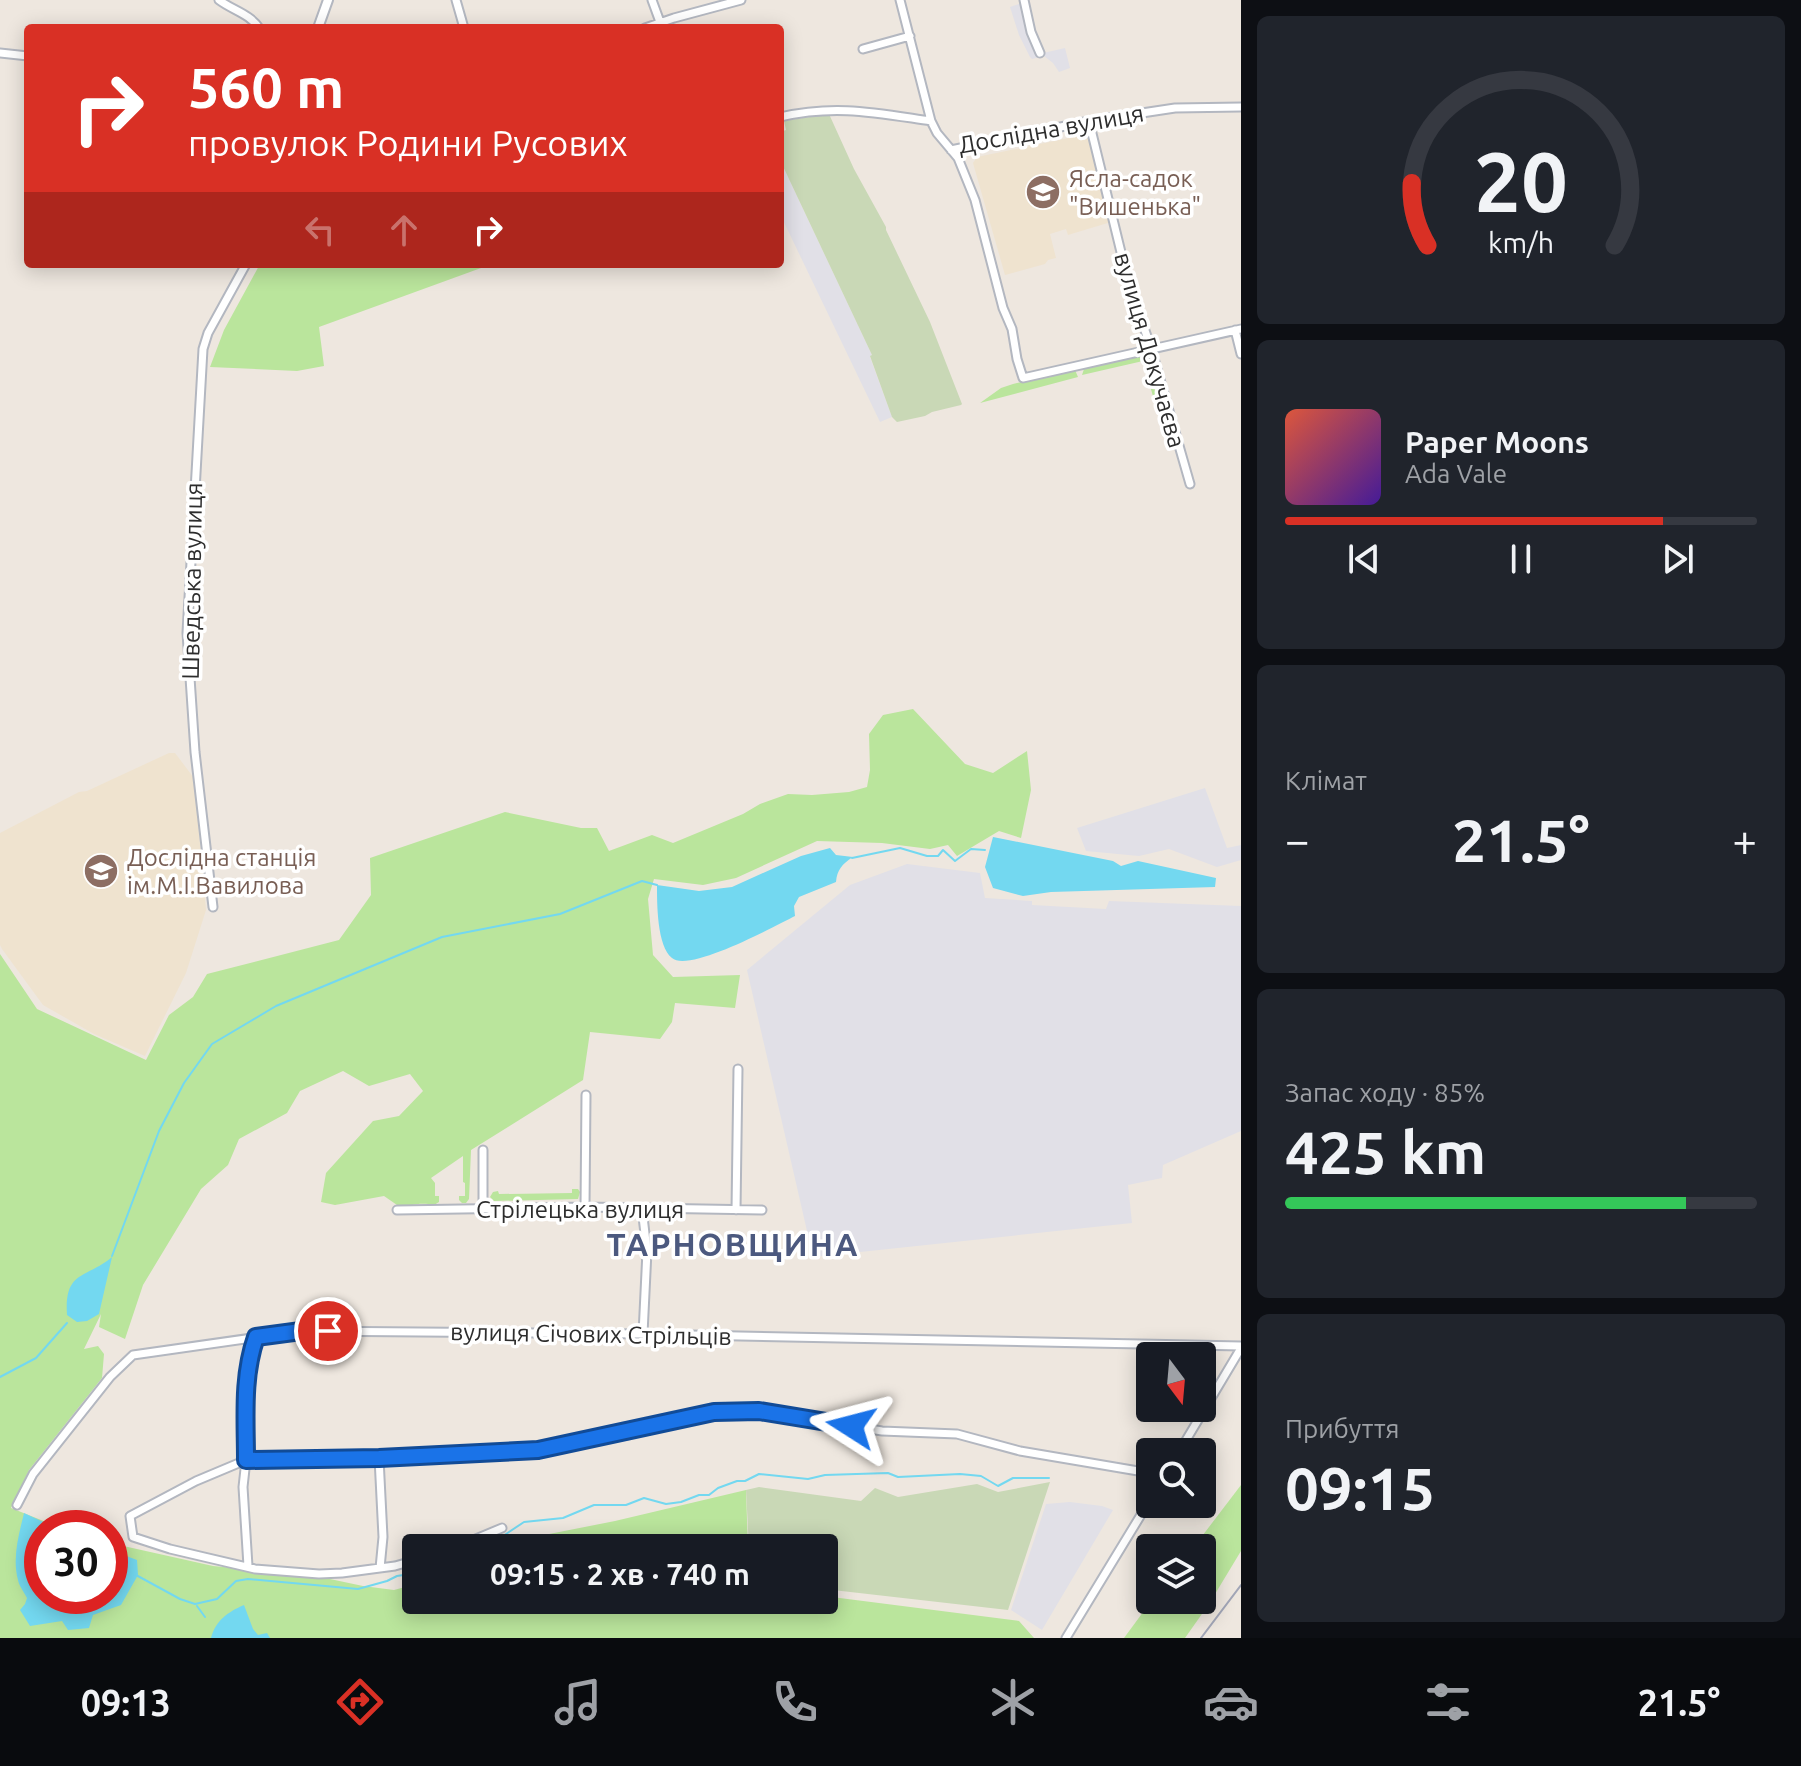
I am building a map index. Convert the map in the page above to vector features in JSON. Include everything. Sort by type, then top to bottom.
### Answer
[{"type":"street","points":[[219,0],[253,19],[256,24]]},
{"type":"street","points":[[319,24],[328,0]]},
{"type":"street","points":[[456,0],[463,24]]},
{"type":"street","points":[[652,0],[660,24]]},
{"type":"street","points":[[663,24],[722,2],[741,0]]},
{"type":"street","points":[[900,0],[931,121]]},
{"type":"street","points":[[1024,0],[1031,32],[1040,53]]},
{"type":"street","points":[[863,49],[910,36]]},
{"type":"street","points":[[0,53],[24,56]]},
{"type":"street","name":"Дослідна вулиця","points":[[784,116],[846,109],[931,121],[951,150],[1089,121],[1175,108],[1241,107]]},
{"type":"street","name":"вулиця Докучаєва","points":[[1089,121],[1128,281],[1151,348],[1190,484]]},
{"type":"street","points":[[951,150],[958,158],[979,213],[1023,378],[1238,329],[1241,354]]},
{"type":"street","name":"Шведська вулиця","points":[[213,907],[189,683],[187,602],[203,349],[208,333],[244,268]]},
{"type":"street","points":[[736,1210],[738,1069]]},
{"type":"street","points":[[585,1207],[586,1095]]},
{"type":"street","points":[[483,1150],[483,1208]]},
{"type":"street","name":"Стрілецька вулиця","points":[[397,1210],[585,1207],[762,1210]]},
{"type":"street","points":[[642,1208],[647,1251],[643,1334]]},
{"type":"street","name":"вулиця Січових Стрільців","points":[[17,1505],[33,1474],[110,1377],[133,1355],[301,1331],[643,1334],[1241,1347]]},
{"type":"street","points":[[248,1566],[243,1487],[246,1381],[249,1356],[256,1337]]},
{"type":"street","points":[[1187,1438],[1241,1347]]},
{"type":"street","points":[[402,1563],[319,1574],[255,1569],[133,1537],[130,1516],[196,1481],[246,1460],[379,1458],[538,1450],[714,1412],[759,1411],[882,1431],[957,1434],[1020,1451],[1136,1471]]},
{"type":"street","points":[[379,1458],[383,1537],[380,1568]]},
{"type":"street","points":[[1066,1638],[1139,1518]]},
{"type":"street","points":[[488,1534],[502,1528]]},
{"type":"shaded area","points":[[1022,3],[1039,54],[1065,48],[1070,68],[1059,72],[1044,56],[1030,57],[1010,7]]},
{"type":"shaded area","name":"Ясла-садок \"Вишенька\"","points":[[1083,135],[1092,142],[1111,222],[1068,235],[1066,229],[1050,234],[1056,258],[1005,275],[973,163],[977,157]]},
{"type":"shaded area","points":[[784,168],[872,355],[870,357],[892,417],[880,422],[784,222]]},
{"type":"shaded area","name":"Дослідна станція ім.М.І.Вавилова","points":[[175,753],[194,778],[206,910],[186,973],[145,1056],[94,1034],[43,1005],[2,949],[0,833],[79,792]]},
{"type":"shaded area","points":[[1205,788],[1227,848],[1241,845],[1241,860],[1217,867],[1169,849],[1139,856],[1086,851],[1077,828]]},
{"type":"shaded area","points":[[907,864],[980,873],[985,898],[1032,901],[1032,905],[1106,909],[1109,901],[1241,906],[1241,1131],[1163,1165],[1162,1178],[1128,1185],[1132,1223],[813,1257],[747,970],[850,885]]},
{"type":"shaded area","points":[[1070,1502],[1113,1510],[1042,1630],[1011,1610],[1046,1504]]},
{"type":"green space","points":[[829,114],[930,322],[961,405],[897,422],[892,417],[872,355],[784,168],[784,121]]},
{"type":"green space","points":[[258,268],[481,268],[319,327],[324,366],[297,371],[210,367],[224,330]]},
{"type":"green space","points":[[1143,355],[1151,361],[1166,412],[1158,414],[1143,361],[1082,375],[1084,369]]},
{"type":"green space","points":[[1075,370],[1078,377],[980,403],[1001,388]]},
{"type":"green space","points":[[913,709],[965,764],[993,773],[1027,751],[1031,790],[1021,838],[999,831],[957,856],[948,845],[930,849],[882,843],[817,841],[736,878],[703,885],[654,879],[648,899],[653,955],[673,977],[740,975],[735,1008],[675,1003],[672,1022],[660,1039],[590,1032],[583,1080],[471,1150],[469,1199],[466,1203],[459,1200],[459,1196],[465,1196],[463,1156],[431,1178],[435,1183],[435,1196],[439,1196],[439,1202],[434,1205],[415,1204],[397,1210],[397,1205],[384,1196],[335,1205],[321,1202],[326,1173],[373,1121],[399,1116],[423,1091],[410,1074],[369,1086],[343,1071],[300,1091],[287,1113],[239,1139],[228,1165],[201,1189],[143,1285],[125,1339],[99,1327],[101,1314],[84,1349],[98,1346],[104,1354],[102,1378],[29,1470],[11,1508],[24,1513],[24,1614],[128,1614],[128,1547],[213,1566],[311,1575],[394,1590],[402,1588],[402,1614],[838,1614],[838,1598],[1019,1621],[1034,1638],[0,1638],[0,954],[37,1009],[146,1060],[169,1015],[193,997],[207,974],[339,940],[371,895],[370,858],[505,812],[581,828],[597,828],[609,851],[652,835],[673,843],[788,794],[849,792],[867,787],[869,734],[883,715]]},
{"type":"green space","points":[[572,1189],[580,1192],[578,1199],[494,1201],[490,1197],[498,1191],[499,1194],[572,1193]]},
{"type":"green space","points":[[1050,1482],[1008,1610],[838,1591],[838,1534],[748,1534],[746,1490],[759,1487],[861,1501],[875,1488],[898,1497],[977,1484],[998,1492]]},
{"type":"green space","points":[[1241,1485],[1241,1551],[1216,1592],[1216,1534],[1204,1534]]},
{"type":"green space","points":[[746,1490],[748,1534],[549,1534]]},
{"type":"green space","points":[[1142,1614],[1202,1614],[1185,1638],[1124,1638]]},
{"type":"water","points":[[993,837],[1113,861],[1121,866],[1138,861],[1216,878],[1215,887],[1051,892],[1023,896],[993,888],[985,867]]},
{"type":"water","points":[[830,848],[836,855],[853,857],[841,868],[836,882],[799,897],[794,906],[795,916],[752,938],[696,959],[681,961],[667,952],[659,924],[657,885],[699,891],[732,887],[801,856]]},
{"type":"water","points":[[112,1257],[99,1314],[87,1321],[77,1322],[67,1315],[69,1290],[79,1277]]},
{"type":"water","points":[[24,1513],[24,1592],[16,1572],[17,1546]]},
{"type":"water","points":[[128,1557],[137,1560],[138,1575],[128,1593]]},
{"type":"water","points":[[24,1605],[24,1614],[96,1614],[89,1628],[68,1630],[62,1621],[30,1626],[20,1610]]},
{"type":"water","points":[[244,1605],[253,1629],[258,1635],[267,1633],[270,1638],[211,1638],[223,1617]]},
{"type":"waterway","points":[[852,858],[900,848],[927,856],[938,856],[943,850],[955,861],[971,849],[985,850]]},
{"type":"waterway","points":[[112,1256],[159,1131],[184,1083],[212,1044],[276,1006],[442,937],[560,914],[642,881],[657,885]]},
{"type":"waterway","points":[[0,1377],[36,1358],[67,1323]]},
{"type":"waterway","points":[[506,1534],[524,1522],[563,1518],[594,1505],[626,1505],[644,1498],[666,1504],[681,1502],[699,1495],[709,1495],[718,1488],[759,1474],[808,1479],[825,1475],[888,1473],[898,1477],[960,1474],[981,1476],[998,1486],[1013,1478],[1049,1478]]},
{"type":"waterway","points":[[136,1575],[195,1604],[217,1599],[236,1581],[248,1579],[358,1589],[402,1575]]},
{"type":"waterway","points":[[197,1606],[205,1617]]},
{"type":"railway","points":[[1201,1638],[1241,1585]]},
{"type":"place","name":"Ясла-садок \"Вишенька\"","points":[[1043,192]]},
{"type":"place","name":"Дослідна станція ім.М.І.Вавилова","points":[[101,871]]},
{"type":"district","name":"ТАРНОВЩИНА","points":[[733,1244]]},
{"type":"route","points":[[328,1331],[256,1337],[249,1356],[246,1381],[246,1460],[379,1458],[538,1450],[714,1412],[759,1411],[851,1426]]}]
